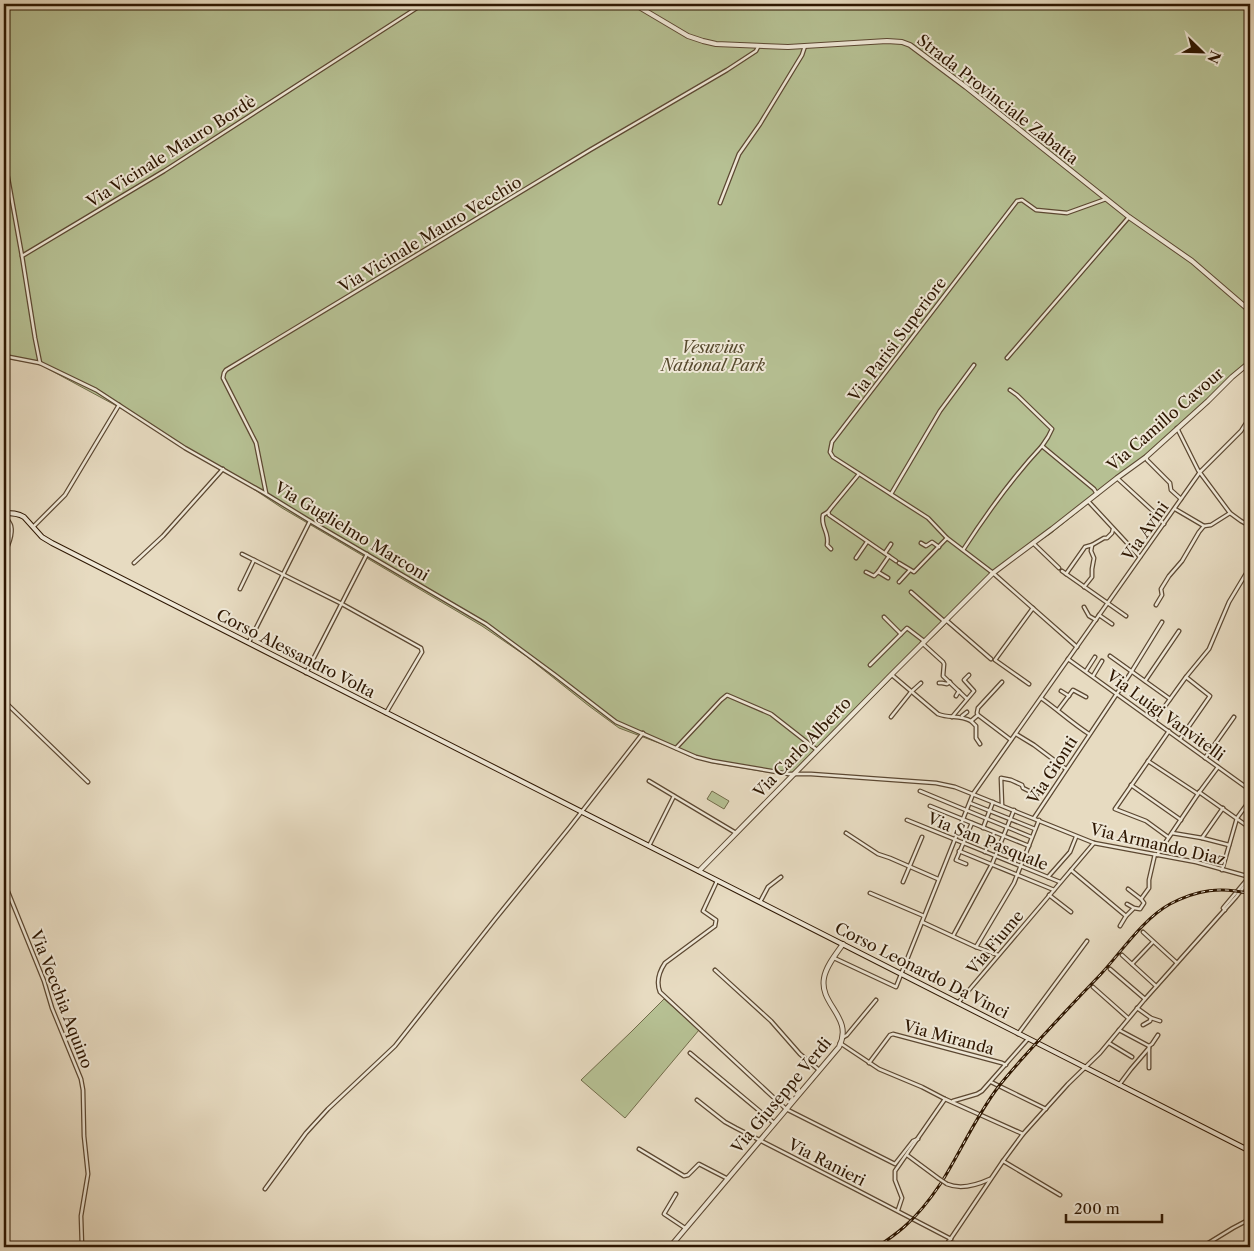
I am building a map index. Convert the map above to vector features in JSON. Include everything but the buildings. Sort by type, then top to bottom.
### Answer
[{"type":"street","name":"Via Vicinale Mauro Bordè","points":[[22,256],[164,171],[423,4]]},
{"type":"street","name":"Strada Provinciale Zabatta","points":[[634,4],[681,33],[694,39],[716,44],[788,47],[887,41],[902,42],[910,45],[1129,217],[1192,261],[1250,311]]},
{"type":"street","name":"Via Vicinale Mauro Vecchio","points":[[266,494],[256,443],[223,378],[226,370],[566,164],[727,70],[756,50],[758,46]]},
{"type":"street","points":[[720,203],[738,154],[760,124],[798,63],[804,46]]},
{"type":"street","points":[[4,156],[40,363]]},
{"type":"street","name":"Via Parisi Superiore","points":[[1077,647],[993,573],[947,538],[928,518],[833,457],[830,452],[832,442],[1017,201],[1022,200],[1036,210],[1069,212],[1106,199]]},
{"type":"street","points":[[1007,358],[1129,217]]},
{"type":"street","name":"Via Guglielmo Marconi","points":[[4,356],[40,363],[96,390],[185,448],[486,624],[616,722],[696,757],[794,774]]},
{"type":"street","name":"Via Camillo Cavour","points":[[993,573],[1146,457],[1250,362]]},
{"type":"street","points":[[891,494],[940,411],[974,365]]},
{"type":"street","points":[[963,550],[995,501],[1042,446],[1052,431],[1010,390]]},
{"type":"street","points":[[33,527],[65,495],[119,405]]},
{"type":"street","name":"Via Avini","points":[[901,974],[974,794],[1200,472],[1241,431],[1250,417]]},
{"type":"street","points":[[1177,428],[1198,470],[1230,513],[1241,522],[1250,526]]},
{"type":"street","points":[[1042,446],[1094,489],[1097,494]]},
{"type":"street","points":[[1146,457],[1170,483],[1171,490],[1182,499]]},
{"type":"street","points":[[134,563],[163,536],[222,469]]},
{"type":"street","points":[[831,549],[827,545],[827,531],[822,522],[823,515],[828,512],[859,474]]},
{"type":"street","points":[[1117,478],[1153,511],[1164,524]]},
{"type":"street","points":[[1088,501],[1140,557]]},
{"type":"street","points":[[1175,509],[1204,526],[1211,525],[1230,513]]},
{"type":"street","points":[[828,512],[833,518],[914,572],[947,538]]},
{"type":"street","name":"Corso Alessandro Volta","points":[[4,514],[12,513],[24,517],[42,537],[52,543],[581,812]]},
{"type":"street","points":[[4,514],[11,528],[8,546],[4,554]]},
{"type":"street","points":[[248,643],[310,521]]},
{"type":"street","points":[[1156,605],[1162,595],[1161,589],[1182,561],[1204,526]]},
{"type":"street","points":[[1066,574],[1085,547],[1107,538],[1113,529]]},
{"type":"street","points":[[921,543],[926,546],[933,540],[939,547]]},
{"type":"street","points":[[856,558],[868,542]]},
{"type":"street","points":[[1033,543],[1060,568]]},
{"type":"street","points":[[885,553],[891,544]]},
{"type":"street","points":[[1084,587],[1092,577],[1094,558],[1091,551],[1092,545]]},
{"type":"street","points":[[242,554],[342,604],[422,648],[422,652],[386,713]]},
{"type":"street","points":[[306,673],[367,554]]},
{"type":"street","points":[[866,572],[874,576],[889,556]]},
{"type":"street","points":[[240,589],[254,560]]},
{"type":"street","points":[[1155,721],[1211,646],[1229,602],[1250,567]]},
{"type":"street","points":[[899,582],[910,570]]},
{"type":"street","points":[[1062,571],[1126,616]]},
{"type":"street","points":[[878,572],[888,578]]},
{"type":"street","name":"Via Carlo Alberto","points":[[699,872],[890,674],[993,573]]},
{"type":"street","points":[[911,592],[991,659]]},
{"type":"street","points":[[1084,607],[1089,616],[1096,620]]},
{"type":"street","points":[[1029,684],[996,660],[1033,608]]},
{"type":"street","points":[[1099,615],[1112,624]]},
{"type":"street","points":[[884,617],[901,634]]},
{"type":"street","name":"Via Gionti","points":[[1034,818],[1162,622]]},
{"type":"street","points":[[870,665],[907,628],[944,662],[943,674],[967,698]]},
{"type":"street","points":[[1146,681],[1178,631]]},
{"type":"street","points":[[1110,656],[1170,699]]},
{"type":"street","name":"Via Luigi Vanvitelli","points":[[1086,671],[1095,657]]},
{"type":"street","name":"Via Luigi Vanvitelli","points":[[1068,659],[1250,790]]},
{"type":"street","name":"Via Luigi Vanvitelli","points":[[1093,676],[1102,661]]},
{"type":"street","points":[[890,674],[938,714],[961,717],[971,721],[976,726],[976,738],[980,744]]},
{"type":"street","points":[[952,717],[974,691],[964,680],[969,675]]},
{"type":"street","points":[[1180,739],[1210,696],[1186,678]]},
{"type":"street","points":[[891,717],[921,682]]},
{"type":"street","points":[[940,683],[946,684],[950,682]]},
{"type":"street","points":[[978,715],[978,708],[1002,682]]},
{"type":"street","points":[[1058,710],[1073,690],[1086,697]]},
{"type":"street","points":[[956,696],[959,691]]},
{"type":"street","points":[[1061,691],[1069,696]]},
{"type":"street","points":[[676,748],[727,695],[771,714],[817,750]]},
{"type":"street","name":"Via Gionti","points":[[1041,698],[1058,710],[1072,724],[1089,734]]},
{"type":"street","points":[[4,702],[88,782]]},
{"type":"street","points":[[961,717],[967,712]]},
{"type":"street","points":[[971,721],[978,715]]},
{"type":"street","points":[[978,715],[1011,740]]},
{"type":"street","points":[[1205,758],[1234,717]]},
{"type":"street","points":[[1168,731],[1115,808],[1146,821],[1168,837]]},
{"type":"street","points":[[265,1189],[306,1133],[328,1109],[395,1046],[643,733]]},
{"type":"street","points":[[1016,734],[1066,769]]},
{"type":"street","points":[[1148,761],[1223,808],[1250,828]]},
{"type":"street","points":[[1141,899],[1149,888],[1149,880],[1156,854],[1218,767]]},
{"type":"street","name":"Via Armando Diaz","points":[[794,774],[936,783],[955,786],[1094,843],[1196,862],[1250,878]]},
{"type":"street","points":[[1002,805],[1001,778],[1017,782],[1023,788],[1037,795]]},
{"type":"street","points":[[649,781],[736,833]]},
{"type":"street","points":[[1131,785],[1181,820]]},
{"type":"street","points":[[920,791],[1032,838]]},
{"type":"street","points":[[649,846],[674,796]]},
{"type":"street","points":[[1222,870],[1237,818],[1250,800]]},
{"type":"street","points":[[970,802],[1035,829]]},
{"type":"street","points":[[983,828],[993,802]]},
{"type":"street","points":[[930,806],[1029,846]]},
{"type":"street","points":[[1202,838],[1223,808]]},
{"type":"street","points":[[953,936],[992,864],[1014,810]]},
{"type":"street","name":"Corso Leonardo Da Vinci","points":[[581,812],[1250,1151]]},
{"type":"street","name":"Via San Pasquale","points":[[907,820],[1060,882]]},
{"type":"street","points":[[976,947],[1018,874],[1039,820]]},
{"type":"street","points":[[966,864],[956,860],[972,823]]},
{"type":"street","points":[[986,852],[994,832]]},
{"type":"street","points":[[1172,833],[1230,845]]},
{"type":"street","points":[[846,834],[878,854],[938,879]]},
{"type":"street","points":[[1048,877],[1070,852],[1076,836]]},
{"type":"street","points":[[903,882],[922,837]]},
{"type":"street","name":"Via Fiume","points":[[958,1003],[1094,843]]},
{"type":"street","points":[[960,851],[1054,890]]},
{"type":"street","points":[[1071,870],[1126,916]]},
{"type":"street","points":[[760,902],[768,887],[782,877]]},
{"type":"street","points":[[945,1247],[1023,1134],[1068,1084],[1086,1068],[1156,986],[1225,910],[1224,908],[1250,878]]},
{"type":"street","points":[[717,881],[703,910],[716,920],[716,926],[665,963],[660,970],[658,978],[658,989],[664,997],[786,1109],[895,1164],[913,1141],[918,1139]]},
{"type":"street","name":"Via Vecchia Aquino","points":[[4,882],[44,981],[52,1008],[84,1090],[84,1136],[88,1174],[81,1216],[82,1247]]},
{"type":"street","points":[[1127,904],[1140,909],[1144,903],[1128,889]]},
{"type":"street","points":[[870,893],[924,916]]},
{"type":"street","points":[[1049,895],[1071,912]]},
{"type":"street","points":[[1120,926],[1133,909]]},
{"type":"street","points":[[922,922],[998,955]]},
{"type":"street","points":[[1143,932],[1177,963]]},
{"type":"street","points":[[1018,1034],[1087,941]]},
{"type":"street","points":[[1132,965],[1153,942]]},
{"type":"street","name":"Via Giuseppe Verdi","points":[[670,1247],[841,1041],[842,1026],[824,992],[823,986],[824,975],[842,944]]},
{"type":"street","points":[[1122,955],[1156,986]]},
{"type":"street","points":[[834,958],[896,987],[901,974]]},
{"type":"street","points":[[1110,969],[1145,999]]},
{"type":"street","points":[[715,970],[771,1021],[800,1054],[818,1070]]},
{"type":"street","points":[[1093,987],[1128,1018]]},
{"type":"street","points":[[876,1000],[841,1041],[869,1063],[882,1070],[1023,1134]]},
{"type":"street","points":[[1137,1008],[1160,1021]]},
{"type":"street","points":[[1142,1025],[1152,1018]]},
{"type":"street","points":[[1119,1030],[1149,1047]]},
{"type":"street","name":"Via Miranda","points":[[869,1063],[890,1035],[893,1034],[1002,1062],[1006,1065]]},
{"type":"street","points":[[1119,1085],[1158,1035]]},
{"type":"street","points":[[952,1101],[979,1093],[1028,1039]]},
{"type":"street","points":[[1109,1042],[1132,1057]]},
{"type":"street","points":[[1148,1068],[1149,1047]]},
{"type":"street","points":[[690,1052],[774,1124]]},
{"type":"street","points":[[991,1082],[1046,1109]]},
{"type":"street","points":[[898,1210],[902,1198],[895,1180],[895,1171],[945,1099]]},
{"type":"street","name":"Via Ranieri","points":[[697,1100],[730,1125],[898,1210],[949,1240],[970,1247]]},
{"type":"street","points":[[639,1149],[684,1176],[688,1176],[700,1164],[728,1178]]},
{"type":"street","points":[[907,1154],[947,1184],[957,1187],[964,1187],[991,1178]]},
{"type":"street","points":[[1003,1161],[1060,1195]]},
{"type":"street","points":[[676,1194],[664,1214],[686,1228]]},
{"type":"street","points":[[1202,1247],[1250,1219]]},
{"type":"green space","name":"Vesuvius National Park","points":[[4,4],[1250,4],[1250,363],[1152,452],[1050,534],[995,572],[944,626],[892,675],[892,678],[795,774],[785,775],[713,763],[689,756],[619,728],[526,656],[482,626],[282,508],[126,411],[39,364],[4,358]]},
{"type":"green space","points":[[712,791],[729,801],[724,809],[707,799]]},
{"type":"green space","points":[[664,999],[699,1030],[625,1118],[581,1080]]},
{"type":"railway","points":[[877,1247],[904,1227],[924,1206],[941,1183],[983,1109],[999,1086],[1151,918],[1170,904],[1190,895],[1219,890],[1250,894]]}]
